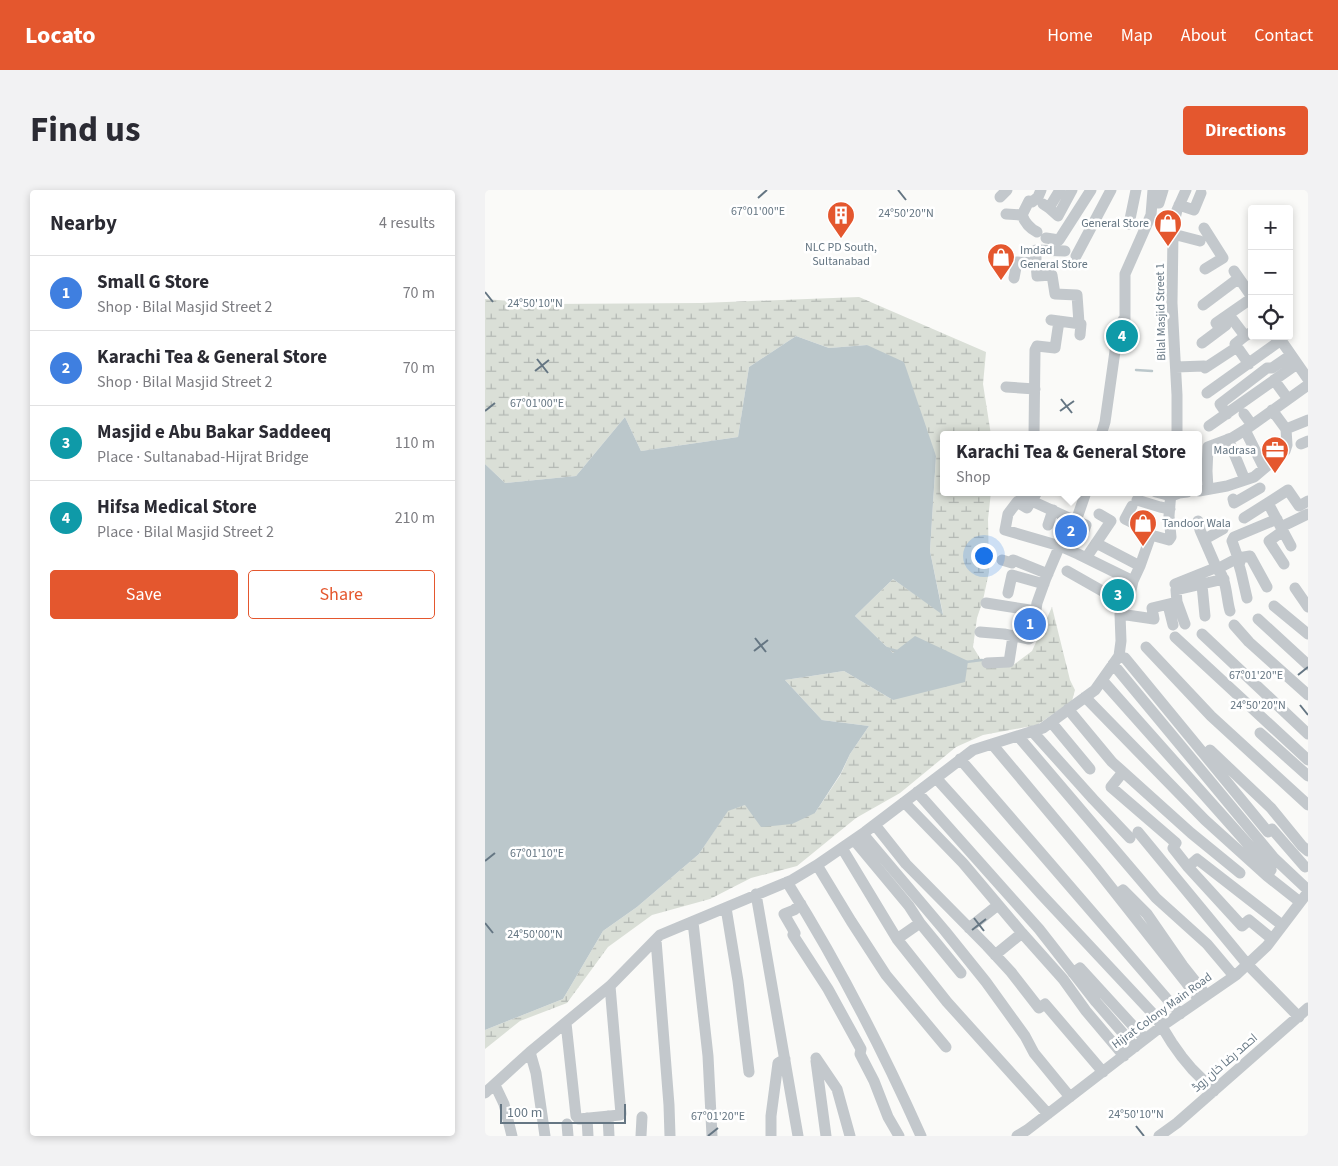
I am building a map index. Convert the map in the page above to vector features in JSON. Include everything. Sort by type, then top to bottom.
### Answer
[{"type":"street","points":[[1049,208],[1060,190]]},
{"type":"street","points":[[1022,215],[1029,201],[1032,202],[1038,195],[1058,216],[1072,190]]},
{"type":"street","points":[[1022,215],[1030,228],[1041,235],[1059,240],[1091,190]]},
{"type":"street","points":[[1034,431],[1035,350],[1037,346],[1055,348],[1055,320],[1079,329],[1077,295],[1055,294],[1052,275],[1037,276],[1036,250],[1070,254],[1111,190]]},
{"type":"street","points":[[1129,224],[1136,190]]},
{"type":"street","points":[[1102,431],[1117,337],[1125,319],[1125,274],[1151,215],[1153,190]]},
{"type":"street","points":[[1152,203],[1159,203],[1163,190]]},
{"type":"street","name":"Bilal Masjid Street 1","points":[[1177,431],[1172,302],[1173,234],[1179,205],[1186,190]]},
{"type":"street","points":[[1179,205],[1195,210],[1201,194]]},
{"type":"street","points":[[1006,214],[1022,215]]},
{"type":"street","points":[[1204,228],[1223,258],[1205,269]]},
{"type":"street","points":[[1173,234],[1200,241]]},
{"type":"street","points":[[1014,278],[1017,262],[1036,264]]},
{"type":"street","points":[[1203,305],[1236,275],[1250,295]]},
{"type":"street","points":[[1221,329],[1216,323],[1248,301]]},
{"type":"street","points":[[1202,343],[1237,317],[1248,334],[1235,344],[1249,364]]},
{"type":"street","points":[[1207,392],[1249,364],[1278,340]]},
{"type":"street","points":[[1272,410],[1286,429],[1287,445],[1285,451],[1249,478],[1227,486],[1203,490],[1207,471],[1207,447],[1232,438],[1249,428],[1272,410],[1308,384],[1281,340]]},
{"type":"street","points":[[1176,367],[1204,367],[1237,347]]},
{"type":"street","points":[[1209,426],[1274,380],[1294,359]]},
{"type":"street","points":[[1227,414],[1220,404],[1267,368],[1272,368],[1294,359]]},
{"type":"street","points":[[1274,380],[1287,399]]},
{"type":"street","points":[[1006,387],[1035,389]]},
{"type":"street","points":[[1244,414],[1264,468]]},
{"type":"street","points":[[1286,429],[1308,420]]},
{"type":"street","points":[[1228,439],[1249,478],[1266,495],[1271,497],[1280,526],[1291,546]]},
{"type":"street","points":[[1233,499],[1234,503],[1260,488]]},
{"type":"street","points":[[1244,518],[1288,490],[1299,506],[1308,501]]},
{"type":"street","points":[[1021,496],[1035,496],[1053,510],[1086,525],[1083,533]]},
{"type":"street","points":[[1035,496],[1027,508],[1017,502],[1008,514],[1005,530],[1059,546],[1133,581]]},
{"type":"street","points":[[979,632],[1029,639],[1032,637],[1037,603],[1059,546],[1084,496]]},
{"type":"street","points":[[1170,509],[1134,503],[1125,519],[1150,531],[1151,535],[1169,540],[1171,537],[1171,496]]},
{"type":"street","points":[[1048,525],[1053,510]]},
{"type":"street","points":[[1086,558],[1111,521],[1099,514]]},
{"type":"street","points":[[1247,598],[1239,558],[1233,541],[1234,538],[1280,526],[1308,514]]},
{"type":"street","points":[[1198,521],[1217,569],[1220,570],[1224,579],[1230,611]]},
{"type":"street","points":[[1280,526],[1269,540],[1284,564]]},
{"type":"street","points":[[1205,539],[1223,529]]},
{"type":"street","points":[[1151,535],[1133,581],[1129,599],[1121,613],[1123,655],[1268,832],[1272,829],[1305,867]]},
{"type":"street","points":[[1096,543],[1140,566]]},
{"type":"street","points":[[1175,584],[1215,568],[1217,569],[1239,558],[1250,556],[1267,587]]},
{"type":"street","points":[[1002,560],[1012,563],[1013,560],[1016,561],[1046,579]]},
{"type":"street","points":[[1067,571],[1104,592],[1121,613],[1154,619],[1152,608],[1173,603]]},
{"type":"street","points":[[1008,593],[1011,575],[1046,579]]},
{"type":"street","points":[[1179,625],[1173,603],[1176,590],[1224,579]]},
{"type":"street","points":[[1202,585],[1205,616]]},
{"type":"street","points":[[1295,588],[1308,607]]},
{"type":"street","points":[[986,603],[1036,611]]},
{"type":"street","points":[[1274,606],[1308,634]]},
{"type":"street","points":[[1257,619],[1308,665]]},
{"type":"street","points":[[1234,625],[1249,642],[1308,695]]},
{"type":"street","points":[[1202,634],[1308,734]]},
{"type":"street","points":[[987,663],[1009,662],[1013,636]]},
{"type":"street","points":[[1175,637],[1308,760]]},
{"type":"street","points":[[1146,647],[1211,716],[1308,805]]},
{"type":"street","points":[[485,1093],[529,1052],[610,986],[661,935],[787,882],[817,865],[859,837],[973,750],[1043,728],[1095,690],[1113,664],[1123,655]]},
{"type":"street","points":[[1113,664],[1274,858],[1308,891]]},
{"type":"street","points":[[1102,680],[1271,870],[1267,876]]},
{"type":"street","points":[[1085,697],[1205,820],[1267,876],[1300,902]]},
{"type":"street","points":[[1068,709],[1112,762],[1191,833],[1240,873]]},
{"type":"street","points":[[1051,722],[1090,769]]},
{"type":"street","points":[[1032,731],[1093,799],[1134,835],[1247,964],[1299,1017]]},
{"type":"street","points":[[1260,733],[1308,776]]},
{"type":"street","points":[[1017,736],[1156,898],[1207,944],[1233,976]]},
{"type":"street","points":[[992,744],[1117,894],[1123,890],[1147,914],[1203,998]]},
{"type":"street","points":[[1201,750],[1205,746],[1263,801],[1308,851]]},
{"type":"street","points":[[960,759],[1181,1014]]},
{"type":"street","points":[[1123,772],[1111,787],[1176,843],[1173,848],[1242,926],[1249,920],[1272,939]]},
{"type":"street","points":[[936,778],[1047,901],[1156,1017],[1172,1043],[1192,1069],[1214,1091]]},
{"type":"street","points":[[917,792],[1039,929],[1096,1002],[1135,1047]]},
{"type":"street","points":[[905,802],[963,863],[1021,933],[1063,979],[1086,1011],[1124,1056]]},
{"type":"street","points":[[875,825],[906,864],[1011,972],[1039,1008],[1045,1004],[1103,1072]]},
{"type":"street","points":[[859,837],[920,923],[961,973]]},
{"type":"street","points":[[859,837],[945,930],[986,982],[1025,1036],[1034,1053],[1070,1097]]},
{"type":"street","points":[[841,848],[897,939],[947,1002],[1048,1114]]},
{"type":"street","points":[[1188,866],[1197,859],[1282,925]]},
{"type":"street","points":[[817,865],[886,975],[945,1048]]},
{"type":"street","points":[[787,882],[818,931],[843,977],[894,1074],[921,1136]]},
{"type":"street","name":"Hijrat Colony Main Road","points":[[1017,1136],[1162,1026],[1233,976],[1267,946],[1308,891]]},
{"type":"street","points":[[756,894],[798,1136]]},
{"type":"street","points":[[801,904],[794,910],[784,914],[795,933],[793,935],[828,989],[861,1049],[860,1054],[874,1081],[888,1117],[899,1136]]},
{"type":"street","points":[[969,928],[998,905]]},
{"type":"street","points":[[726,908],[738,981],[749,1072]]},
{"type":"street","points":[[693,922],[708,1056],[712,1136]]},
{"type":"street","points":[[897,939],[920,923]]},
{"type":"street","points":[[995,955],[1021,933]]},
{"type":"street","points":[[656,940],[670,1136]]},
{"type":"street","points":[[1073,973],[1080,968],[1145,1039]]},
{"type":"street","points":[[566,1023],[576,1116],[579,1119],[620,1115],[610,986]]},
{"type":"street","name":"احمد رضا خان روڈ","points":[[1159,1136],[1177,1123],[1308,1008]]},
{"type":"street","points":[[529,1052],[536,1073],[545,1136]]},
{"type":"street","points":[[826,1136],[816,1054],[837,1089],[850,1136]]},
{"type":"street","points":[[771,1136],[771,1116],[778,1063],[785,1059]]},
{"type":"street","points":[[495,1085],[504,1104],[512,1136]]},
{"type":"street","points":[[608,1116],[609,1136]]},
{"type":"street","points":[[641,1136],[642,1117]]},
{"type":"street","points":[[587,1118],[587,1136]]},
{"type":"street","points":[[567,1124],[568,1136]]},
{"type":"green space","points":[[859,297],[986,352],[983,384],[990,431],[940,431],[940,496],[991,496],[988,519],[989,572],[977,618],[973,647],[981,660],[989,666],[1012,666],[1032,651],[1052,607],[1070,680],[1075,690],[1072,701],[1037,725],[983,735],[956,747],[900,793],[856,818],[797,866],[751,878],[710,899],[652,915],[608,947],[567,1003],[520,1021],[485,1049],[485,1030],[563,999],[603,931],[637,907],[699,854],[728,810],[745,805],[815,813],[841,774],[850,754],[869,726],[822,720],[785,680],[844,671],[893,700],[893,653],[855,616],[893,579],[943,614],[930,551],[936,456],[867,345],[829,348],[796,336],[749,367],[738,437],[641,451],[625,417],[576,476],[505,483],[485,464],[485,299],[548,304],[701,303]]},
{"type":"shaded area","points":[[796,336],[829,348],[867,345],[904,362],[936,456],[930,551],[943,615],[893,579],[855,616],[893,653],[915,636],[968,661],[965,682],[893,700],[844,671],[785,680],[822,720],[869,726],[815,813],[792,824],[761,827],[745,805],[728,811],[699,854],[637,907],[603,931],[563,999],[485,1030],[485,464],[505,483],[576,476],[625,417],[641,451],[738,437],[749,367]]},
{"type":"waterway","points":[[1136,370],[1152,371]]},
{"type":"waterway","points":[[886,648],[897,651]]},
{"type":"waterway","points":[[966,662],[982,660]]},
{"type":"place","name":"NLC PD South, Sultanabad","points":[[841,239]]},
{"type":"place","name":"General Store","points":[[1168,247]]},
{"type":"place","name":"Imdad General Store","points":[[1001,281]]},
{"type":"place","name":"Hifsa Medical Store","points":[[1122,336]]},
{"type":"place","name":"Madrasa","points":[[1275,474]]},
{"type":"place","name":"Karachi Tea & General Store","points":[[1071,531]]},
{"type":"place","name":"Tandoor Wala","points":[[1143,547]]},
{"type":"place","name":"Masjid e Abu Bakar Saddeeq","points":[[1118,595]]},
{"type":"place","name":"Small G Store","points":[[1030,624]]}]
